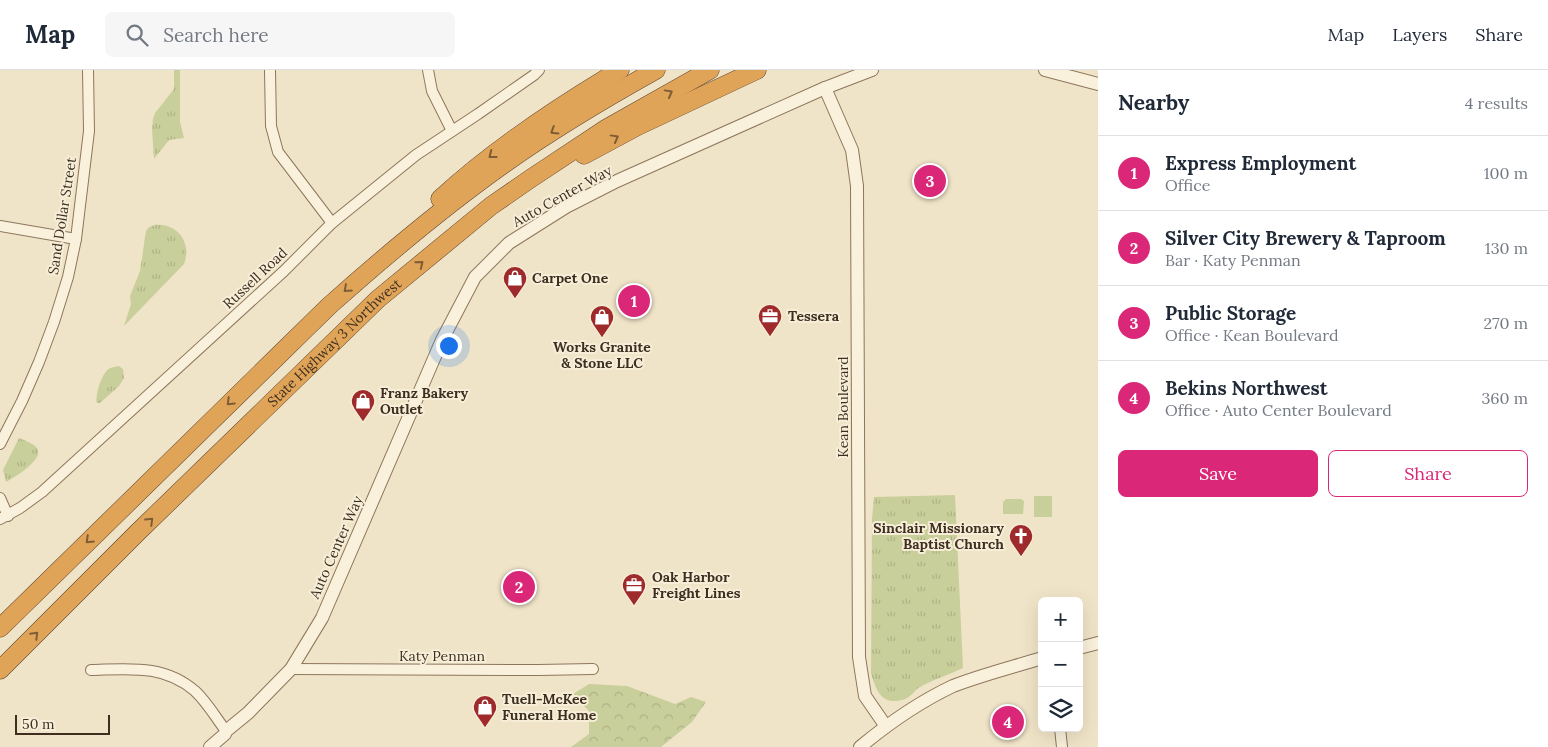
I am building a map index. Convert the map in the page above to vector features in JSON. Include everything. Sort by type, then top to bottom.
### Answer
[{"type":"highway","points":[[384,257],[421,216],[463,177],[550,113],[620,70]]},
{"type":"highway","name":"State Highway 3 Northwest","points":[[0,628],[329,306],[384,257],[463,194],[505,164],[549,134],[656,70]]},
{"type":"highway","name":"State Highway 3 Northwest","points":[[0,670],[146,524],[378,299],[491,206],[599,133],[710,70]]},
{"type":"highway","points":[[454,236],[638,126],[757,70]]},
{"type":"street","name":"Sand Dollar Street","points":[[0,444],[22,400],[54,322],[68,277],[76,240],[88,132],[88,70]]},
{"type":"street","points":[[270,70],[271,126],[278,152],[332,223]]},
{"type":"street","points":[[428,70],[432,91],[452,131]]},
{"type":"street","name":"Russell Road","points":[[4,517],[42,492],[284,271],[332,223],[416,154],[478,114],[539,70]]},
{"type":"street","name":"Auto Center Way","points":[[210,747],[248,713],[291,669],[322,618],[442,340],[475,277],[508,244],[566,207],[617,181],[826,88],[872,70]]},
{"type":"street","points":[[1045,70],[1098,84]]},
{"type":"street","name":"Kean Boulevard","points":[[826,88],[852,150],[857,186],[859,657],[865,696],[885,726]]},
{"type":"street","points":[[0,226],[76,240]]},
{"type":"street","points":[[0,498],[4,517]]},
{"type":"street","points":[[1083,647],[1098,643]]},
{"type":"street","points":[[860,747],[885,726],[926,700],[956,685],[1038,659]]},
{"type":"street","points":[[91,670],[145,669],[171,675],[195,691],[226,731]]},
{"type":"street","name":"Katy Penman","points":[[291,669],[593,669]]},
{"type":"street","points":[[1060,732],[1062,747]]},
{"type":"green space","points":[[174,70],[180,70],[180,122],[184,138],[169,140],[154,159],[153,119],[155,113],[174,89]]},
{"type":"green space","points":[[155,225],[170,227],[181,236],[186,249],[184,264],[124,326],[131,304],[130,296],[140,271],[146,231],[149,227]]},
{"type":"green space","points":[[119,366],[123,369],[124,378],[119,386],[100,403],[97,403],[98,389],[104,374],[110,368]]},
{"type":"green space","points":[[19,438],[37,448],[37,457],[28,468],[6,482],[3,470]]},
{"type":"green space","points":[[955,495],[963,668],[920,687],[907,698],[891,701],[881,696],[875,686],[871,673],[872,519],[874,497]]},
{"type":"green space","points":[[1034,496],[1052,496],[1052,517],[1034,517]]},
{"type":"green space","points":[[1006,499],[1021,499],[1024,501],[1023,514],[1003,514],[1003,502]]},
{"type":"green space","points":[[589,684],[627,686],[675,704],[691,697],[706,702],[692,722],[661,747],[571,747],[589,734],[589,711],[573,694]]},
{"type":"place","name":"Public Storage","points":[[930,181]]},
{"type":"place","name":"Carpet One","points":[[515,299]]},
{"type":"place","name":"Express Employment","points":[[634,301]]},
{"type":"place","name":"Tessera","points":[[770,337]]},
{"type":"place","name":"Works Granite & Stone LLC","points":[[602,338]]},
{"type":"place","name":"Franz Bakery Outlet","points":[[363,422]]},
{"type":"place","name":"Sinclair Missionary Baptist Church","points":[[1021,557]]},
{"type":"place","name":"Silver City Brewery & Taproom","points":[[519,587]]},
{"type":"place","name":"Oak Harbor Freight Lines","points":[[634,606]]},
{"type":"place","name":"Bekins Northwest","points":[[1008,722]]},
{"type":"place","name":"Tuell-McKee Funeral Home","points":[[485,728]]}]
